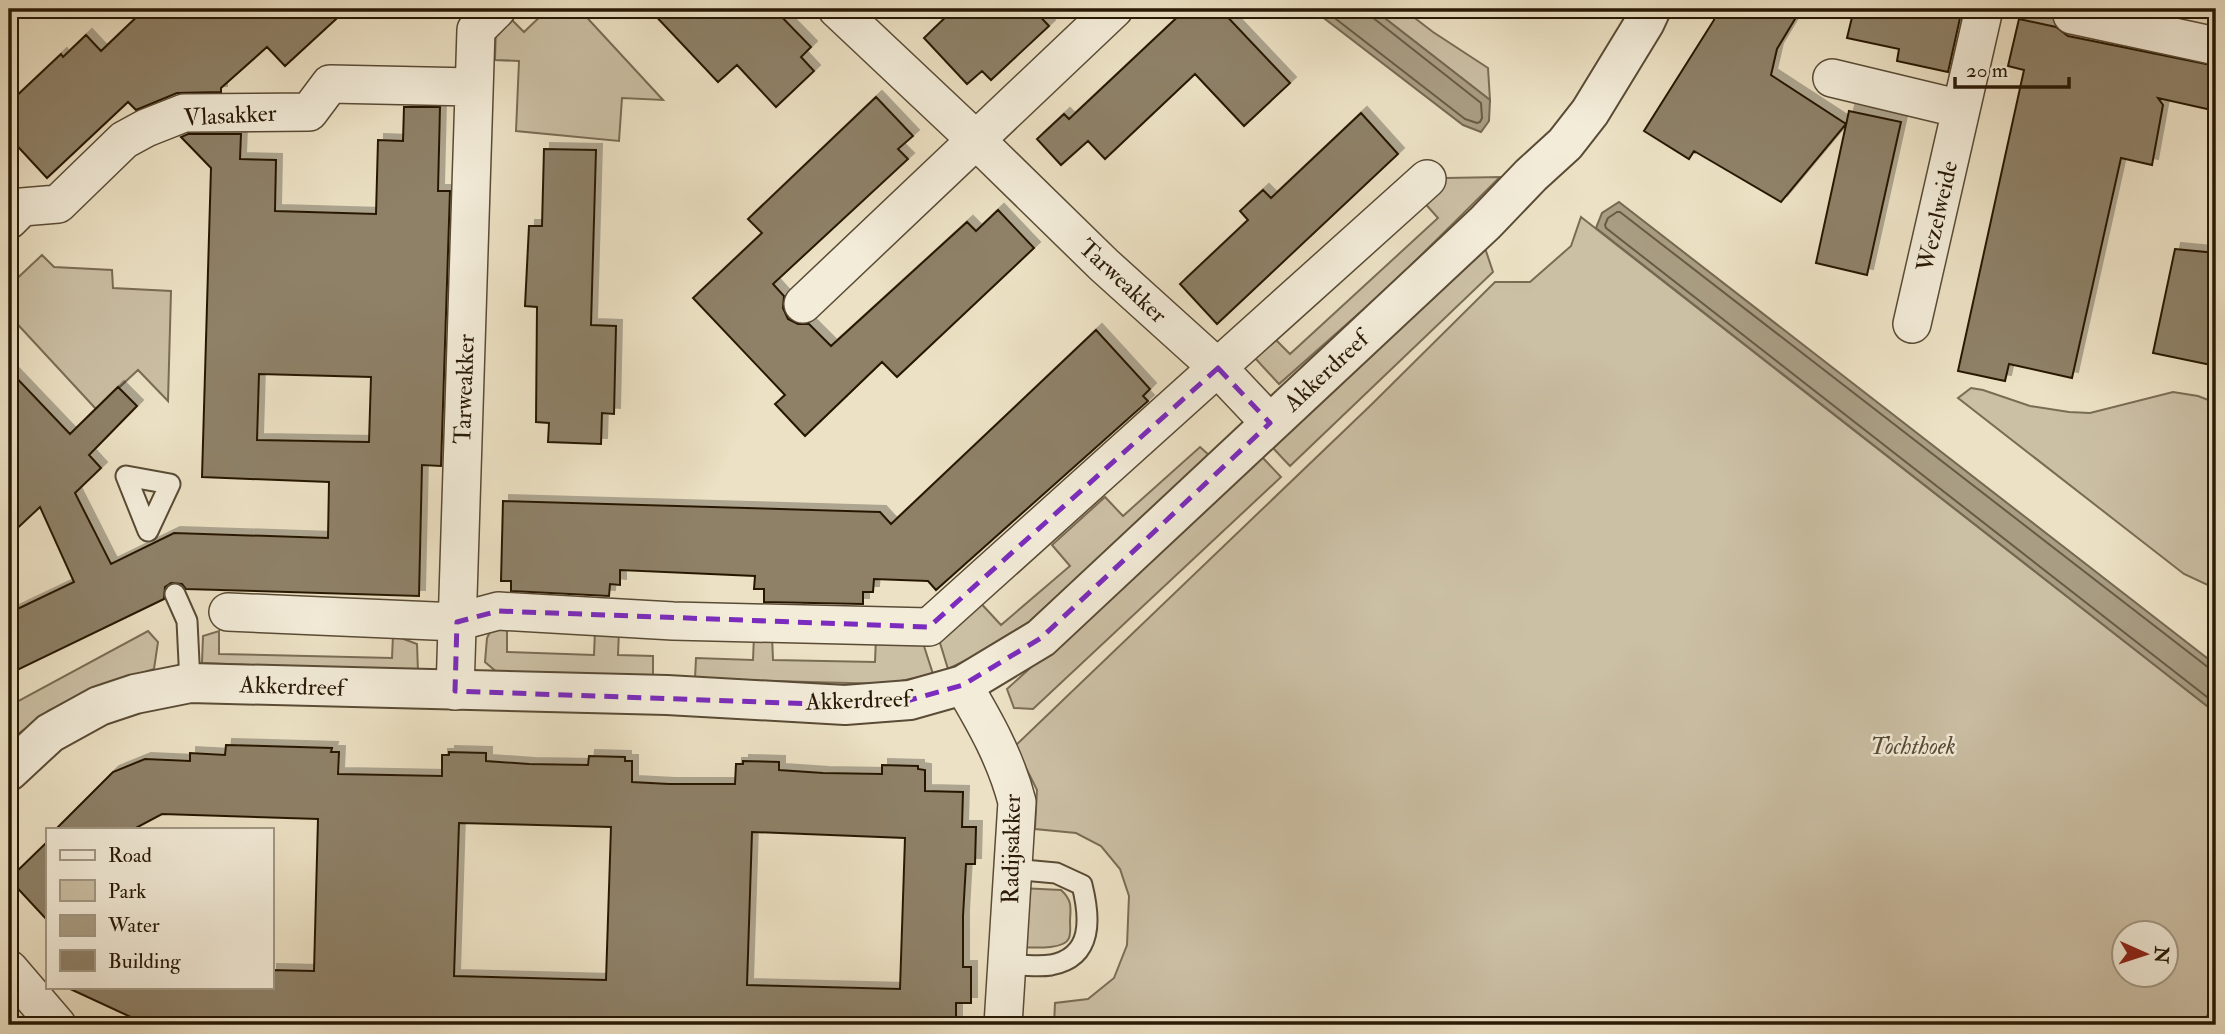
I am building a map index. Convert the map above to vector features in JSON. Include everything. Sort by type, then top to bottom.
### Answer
[{"type":"street","name":"Tarweakker","points":[[456,691],[476,30],[497,9]]},
{"type":"street","name":"Tarweakker","points":[[837,9],[1104,265],[1218,368],[1270,423]]},
{"type":"street","points":[[803,304],[1114,9]]},
{"type":"street","name":"Akkerdreef","points":[[9,771],[50,733],[99,706],[135,694],[190,683],[667,695],[845,705],[911,701],[962,685],[1041,638],[1485,223],[1565,144],[1590,112],[1651,9]]},
{"type":"street","name":"Wezelweide","points":[[1912,324],[1984,9]]},
{"type":"street","points":[[2074,9],[2073,15],[2216,46]]},
{"type":"street","points":[[1832,78],[1961,109]]},
{"type":"street","name":"Vlasakker","points":[[9,220],[22,207],[58,204],[124,140],[184,113],[309,112],[330,84],[473,87]]},
{"type":"street","points":[[228,612],[457,622],[498,611],[673,621],[929,626],[1427,178]]},
{"type":"street","name":"Radijsakker","points":[[962,685],[990,730],[1012,782],[1017,802],[1003,1025]]},
{"type":"street","points":[[9,969],[57,1025]]},
{"type":"lane","points":[[175,594],[187,621],[190,683]]},
{"type":"lane","points":[[1007,964],[1052,965],[1074,955],[1087,933],[1088,911],[1082,885],[1056,873],[1012,869]]},
{"type":"highlighted area","points":[[1218,368],[1270,423],[1041,638],[963,685],[910,700],[845,705],[455,691],[457,622],[498,611],[929,627]]},
{"type":"green space","points":[[548,9],[579,9],[663,100],[622,98],[619,141],[516,131],[519,61],[495,60],[496,26],[507,15],[524,32]]},
{"type":"green space","points":[[1373,9],[1403,9],[1488,68],[1490,100]]},
{"type":"green space","points":[[1500,177],[1391,285],[1279,384],[1254,357],[1273,337],[1290,354],[1438,218],[1421,199],[1445,178]]},
{"type":"green space","name":"Tochthoek","points":[[1581,217],[2216,713],[2216,1007],[2198,1025],[1054,1025],[1055,1003],[1088,999],[1114,978],[1127,945],[1129,896],[1120,869],[1101,846],[1076,833],[1035,829],[1037,790],[1015,746],[1371,405],[1495,282],[1530,282],[1571,246]]},
{"type":"green space","points":[[1485,248],[1493,272],[1290,466],[1272,447]]},
{"type":"green space","points":[[42,255],[54,267],[112,270],[113,288],[171,291],[168,401],[138,370],[96,409],[9,315],[9,286]]},
{"type":"green space","points":[[1971,388],[2030,406],[2069,412],[2090,413],[2173,392],[2198,396],[2216,403],[2216,580],[2210,586],[2184,574],[1958,398]]},
{"type":"green space","points":[[1200,447],[1210,456],[1010,639],[948,669],[937,633],[976,598],[1001,625],[1070,566],[1052,545],[1105,497],[1123,516]]},
{"type":"green space","points":[[1262,457],[1281,477],[1033,709],[1014,708],[1007,689]]},
{"type":"green space","points":[[507,627],[507,652],[594,655],[595,630],[619,630],[618,655],[653,656],[653,679],[499,674],[485,662],[487,638],[492,628]]},
{"type":"green space","points":[[148,631],[158,642],[154,669],[91,689],[48,711],[9,741],[9,706]]},
{"type":"green space","points":[[219,631],[219,654],[392,658],[393,635],[417,644],[418,672],[202,663],[203,636]]},
{"type":"green space","points":[[754,635],[772,635],[773,660],[875,662],[876,637],[922,640],[933,674],[887,684],[695,679],[696,658],[753,660]]},
{"type":"green space","points":[[1020,888],[1061,890],[1065,894],[1070,907],[1070,934],[1066,942],[1045,947],[1016,947]]},
{"type":"water","points":[[1312,9],[1373,9],[1490,100],[1489,121],[1481,132],[1463,125]]},
{"type":"water","points":[[1619,202],[2216,665],[2216,713],[1596,228],[1602,213]]},
{"type":"building","points":[[145,9],[347,9],[285,66],[267,47],[221,88],[221,92],[177,93],[136,110],[128,102],[47,178],[9,137],[9,103],[61,54],[63,57],[86,35],[101,51]]},
{"type":"building","points":[[649,9],[774,9],[811,47],[801,57],[814,71],[776,107],[737,65],[718,82]]},
{"type":"building","points":[[954,9],[1033,9],[1049,26],[991,80],[982,71],[967,84],[924,38]]},
{"type":"building","points":[[1186,9],[1220,9],[1290,83],[1244,126],[1195,74],[1105,159],[1088,141],[1061,165],[1037,139],[1064,114],[1069,119]]},
{"type":"building","points":[[1716,9],[1801,9],[1777,49],[1771,75],[1846,124],[1781,202],[1694,151],[1689,159],[1644,131],[1714,20]]},
{"type":"building","points":[[1854,9],[1962,9],[1948,72],[1897,61],[1899,49],[1847,38]]},
{"type":"building","points":[[2019,19],[2056,27],[2068,36],[2216,66],[2216,111],[2158,98],[2163,105],[2152,165],[2121,158],[2072,378],[2009,364],[2005,381],[1958,371],[2024,70],[2008,66]]},
{"type":"building","points":[[876,97],[913,136],[898,149],[908,159],[773,284],[784,296],[783,308],[788,319],[798,324],[809,324],[831,346],[967,222],[976,231],[998,210],[1034,248],[897,377],[882,362],[805,436],[775,404],[785,395],[693,298],[762,233],[748,219]]},
{"type":"building","points":[[404,107],[440,107],[438,191],[450,191],[441,466],[422,465],[419,596],[186,589],[182,584],[171,583],[165,587],[164,599],[9,674],[9,613],[74,582],[40,507],[9,536],[9,370],[70,434],[118,387],[137,406],[89,455],[101,468],[75,493],[111,564],[174,533],[328,538],[329,482],[202,477],[211,168],[181,137],[188,134],[241,134],[240,159],[276,160],[275,211],[376,214],[378,140],[403,141]],"holes":[[[259,374],[371,377],[369,442],[257,440]]]},
{"type":"building","points":[[1849,111],[1901,122],[1867,275],[1816,263]]},
{"type":"building","points":[[1361,113],[1398,154],[1217,324],[1180,284],[1248,220],[1240,211],[1263,190],[1271,198]]},
{"type":"building","points":[[544,149],[596,150],[591,325],[616,326],[614,414],[602,413],[601,444],[548,442],[549,423],[536,422],[537,307],[525,306],[529,226],[542,226]]},
{"type":"building","points":[[2175,249],[2216,253],[2216,366],[2153,353]]},
{"type":"building","points":[[1096,330],[1150,389],[1143,396],[1148,401],[936,590],[928,581],[874,579],[873,592],[863,592],[863,604],[764,602],[764,589],[754,589],[755,576],[620,570],[620,585],[610,584],[609,596],[511,591],[511,581],[501,581],[503,501],[880,512],[891,524]]},
{"type":"building","points":[[226,745],[332,748],[331,752],[339,752],[338,774],[442,776],[442,755],[449,755],[449,752],[486,753],[486,761],[529,764],[588,765],[589,756],[625,757],[625,761],[632,761],[632,782],[669,784],[735,784],[736,764],[743,764],[743,761],[779,762],[779,770],[823,773],[882,774],[882,765],[918,766],[918,769],[925,770],[925,791],[963,792],[962,827],[976,827],[975,864],[966,864],[963,916],[963,967],[971,967],[971,1003],[956,1003],[956,1025],[434,1025],[434,1022],[330,1018],[330,1025],[148,1025],[68,988],[273,988],[273,970],[314,971],[318,819],[162,814],[136,828],[57,828],[113,772],[145,759],[190,761],[190,753],[225,755]],"holes":[[[459,823],[611,827],[606,980],[454,976]],[[752,832],[905,838],[900,989],[747,985]]]},
{"type":"building","points":[[46,843],[46,919],[9,879]]}]
